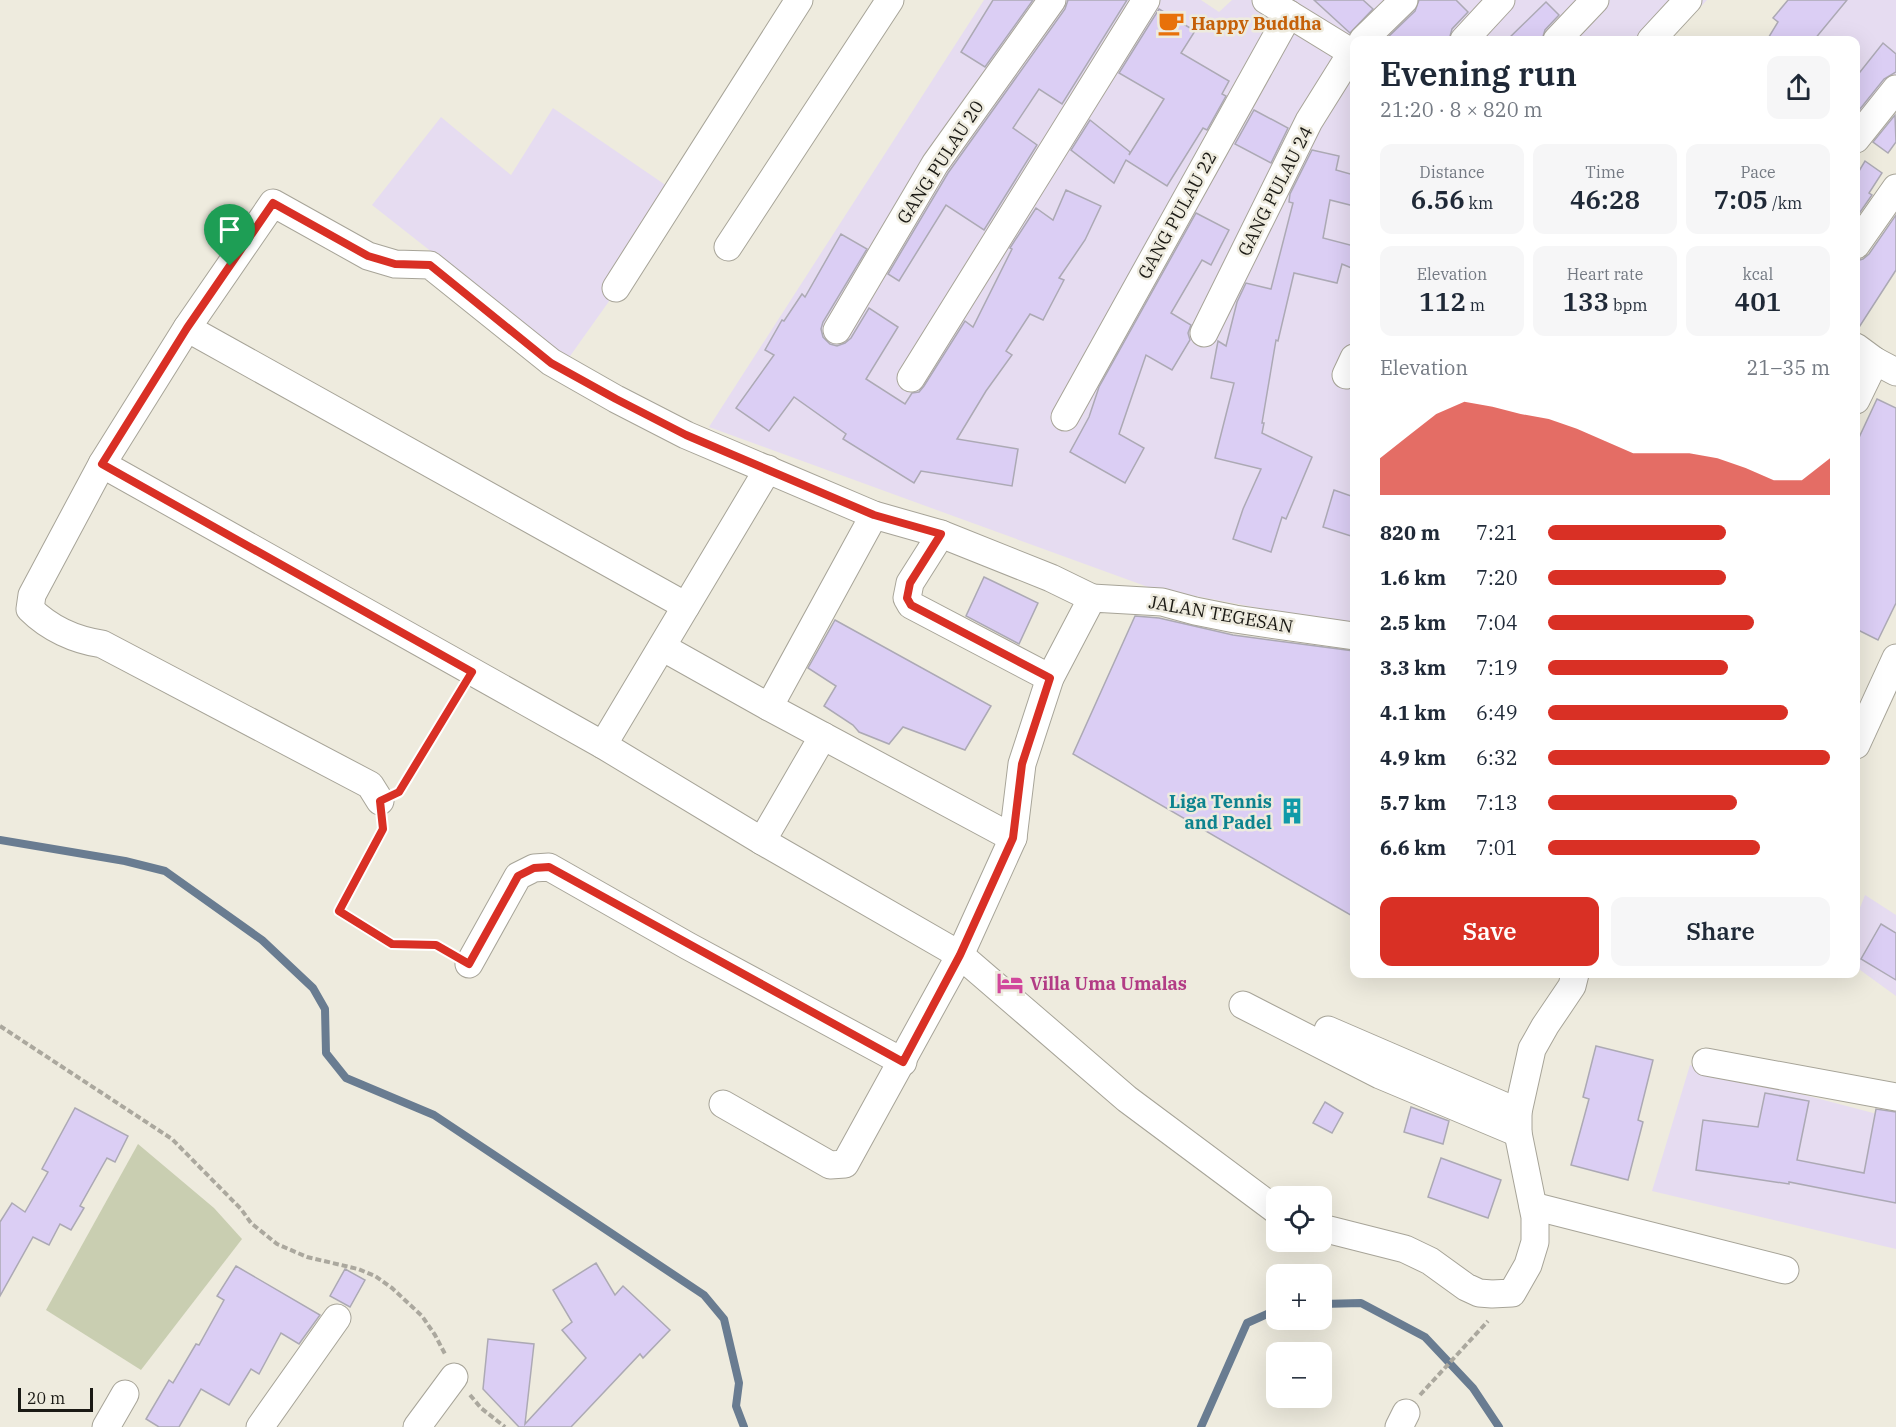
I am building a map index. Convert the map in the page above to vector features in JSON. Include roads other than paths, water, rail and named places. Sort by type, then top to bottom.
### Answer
[{"type":"street","points":[[616,288],[799,0]]},
{"type":"street","points":[[728,247],[890,0]]},
{"type":"street","name":"GANG PULAU 20","points":[[837,330],[935,164],[1052,0]]},
{"type":"street","points":[[911,378],[1146,0]]},
{"type":"street","points":[[1266,0],[1350,46]]},
{"type":"street","name":"GANG PULAU 24","points":[[1369,36],[1404,0]]},
{"type":"street","points":[[1468,36],[1501,0]]},
{"type":"street","points":[[1561,36],[1595,0]]},
{"type":"street","points":[[1655,36],[1688,0]]},
{"type":"street","name":"GANG PULAU 22","points":[[1065,417],[1289,14]]},
{"type":"street","name":"GANG PULAU 24","points":[[1204,333],[1310,121],[1350,58]]},
{"type":"street","points":[[1860,134],[1896,90]]},
{"type":"street","points":[[1860,239],[1896,188]]},
{"type":"street","points":[[380,801],[370,785],[102,644],[82,641],[42,622],[30,609],[32,595],[102,464],[187,328],[273,203],[368,256],[395,264],[430,265],[551,363],[686,435],[874,515],[941,534],[1051,578],[1092,598],[1050,678],[1022,764],[1013,838],[960,955],[845,1164],[830,1165],[723,1104]]},
{"type":"street","points":[[187,328],[686,606]]},
{"type":"street","points":[[1860,394],[1882,360]]},
{"type":"street","points":[[102,464],[603,746],[960,955],[1127,1099],[1266,1203]]},
{"type":"street","points":[[603,746],[768,469]]},
{"type":"street","points":[[769,707],[874,515]]},
{"type":"street","points":[[941,534],[910,583],[907,598],[911,605],[1050,678]]},
{"type":"street","name":"JALAN TEGESAN","points":[[1092,598],[1162,602],[1235,619],[1350,635]]},
{"type":"street","points":[[662,647],[1013,838]]},
{"type":"street","points":[[1860,739],[1888,695],[1896,658]]},
{"type":"street","points":[[1860,704],[1888,695]]},
{"type":"street","points":[[762,841],[823,736]]},
{"type":"street","points":[[469,964],[518,876],[534,868],[549,867],[903,1062]]},
{"type":"street","points":[[1332,1231],[1404,1249],[1430,1261],[1466,1287],[1479,1293],[1512,1293],[1528,1265],[1534,1242],[1533,1206],[1518,1122],[1532,1049],[1572,986],[1574,978]]},
{"type":"street","points":[[1243,1005],[1380,1076],[1518,1122]]},
{"type":"street","points":[[1328,1030],[1518,1122]]},
{"type":"street","points":[[1706,1062],[1896,1097]]},
{"type":"street","points":[[1533,1206],[1785,1270]]},
{"type":"street","points":[[260,1427],[337,1318]]},
{"type":"street","points":[[417,1427],[454,1377]]},
{"type":"street","points":[[106,1427],[125,1394]]},
{"type":"waterway","points":[[0,840],[125,861],[165,871],[262,940],[313,988],[325,1009],[326,1053],[346,1078],[434,1115],[704,1295],[724,1319],[739,1383],[736,1406],[744,1427]]},
{"type":"waterway","points":[[1332,1304],[1361,1303],[1425,1337],[1473,1388],[1499,1427]]},
{"type":"waterway","points":[[1201,1427],[1247,1323],[1266,1314]]},
{"type":"place","name":"Happy Buddha","points":[[1171,23]]},
{"type":"place","name":"Liga Tennis and Padel","points":[[1292,811]]},
{"type":"place","name":"Villa Uma Umalas","points":[[1010,983]]}]
